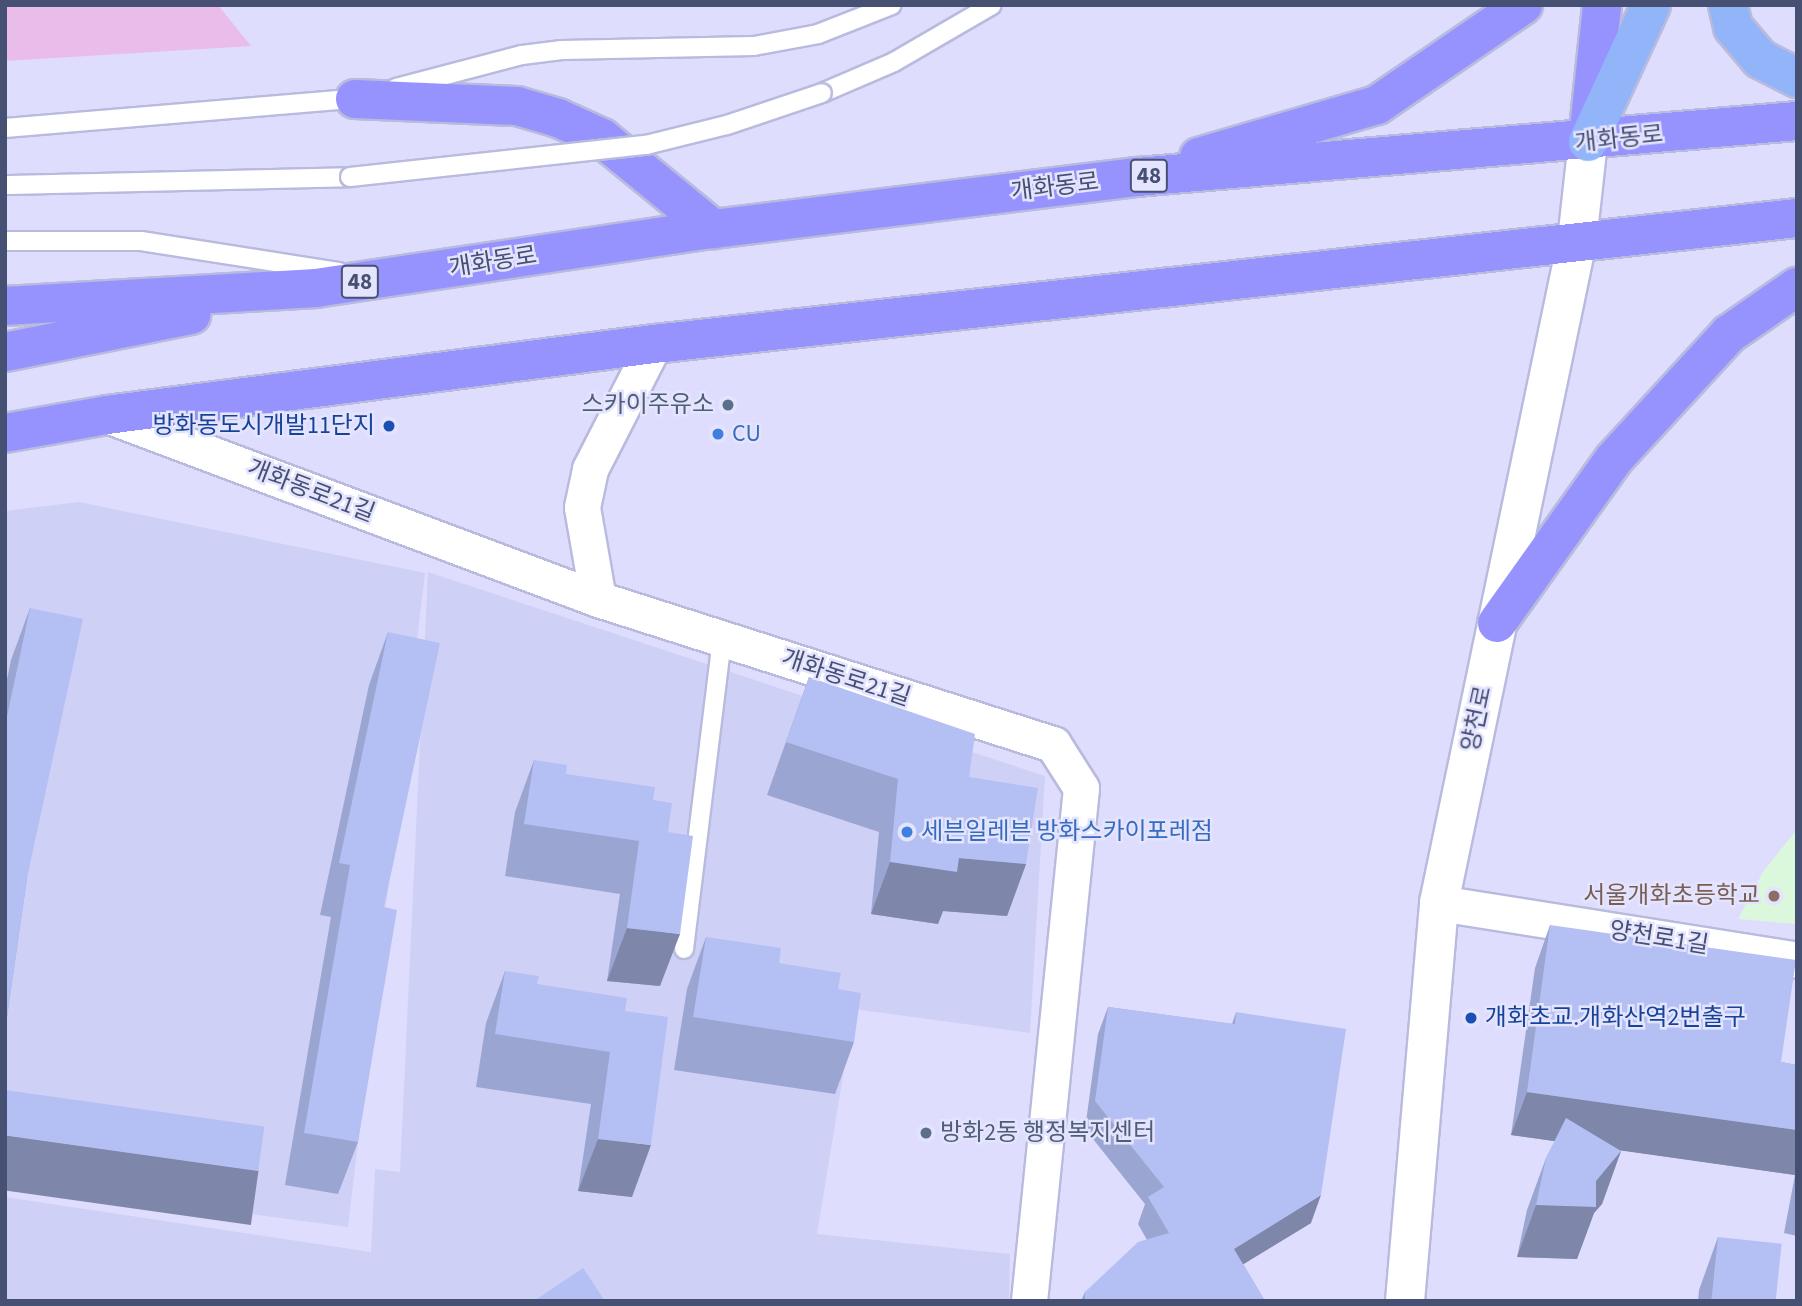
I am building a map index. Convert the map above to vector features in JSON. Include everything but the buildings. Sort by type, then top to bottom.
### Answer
[{"type":"highway","points":[[1588,142],[1651,5]]},
{"type":"highway","points":[[1728,5],[1733,27],[1760,59],[1797,78]]},
{"type":"main road","points":[[1137,177],[1377,105],[1523,5]]},
{"type":"main road","points":[[1588,142],[1602,5]]},
{"type":"main road","points":[[355,99],[517,106],[558,118],[602,138],[712,229]]},
{"type":"main road","name":"개화동로","points":[[5,352],[316,288],[712,229],[1137,177],[1588,142],[1797,121]]},
{"type":"main road","name":"양천로","points":[[1405,1301],[1439,903],[1577,242],[1588,142]]},
{"type":"main road","points":[[5,433],[107,415],[654,344],[1797,218]]},
{"type":"main road","points":[[1497,622],[1614,459],[1729,334],[1797,287]]},
{"type":"main road","name":"개화동로","points":[[5,306],[316,288]]},
{"type":"main road","points":[[5,408],[107,415]]},
{"type":"street","points":[[598,599],[582,507],[590,469],[654,344]]},
{"type":"street","name":"개화동로21길","points":[[107,415],[598,599],[1053,744],[1081,788],[1029,1301]]},
{"type":"street","name":"양천로1길","points":[[1439,903],[1797,960]]},
{"type":"lane","points":[[5,128],[355,99],[522,55],[754,46],[818,34],[892,5]]},
{"type":"lane","points":[[5,186],[350,177],[646,145],[727,125],[822,93],[894,62],[992,5]]},
{"type":"lane","points":[[5,241],[141,241],[382,278]]},
{"type":"lane","points":[[684,949],[722,639]]},
{"type":"shaded area","points":[[5,5],[218,5],[251,46],[5,61]]},
{"type":"shaded area","points":[[79,502],[425,573],[348,1227],[5,1181],[5,511]]},
{"type":"shaded area","points":[[428,572],[1045,776],[1030,1033],[854,1009],[817,1234],[1010,1254],[1009,1301],[5,1301],[5,1197],[371,1252],[375,1169],[400,1172]]},
{"type":"shaded area","name":"서울개화초등학교","points":[[1797,829],[1797,924],[1738,919],[1763,872]]},
{"type":"place","name":"스카이주유소","points":[[728,405]]},
{"type":"place","name":"방화동도시개발11단지","points":[[389,426]]},
{"type":"place","name":"CU","points":[[718,434]]},
{"type":"place","name":"세븐일레븐 방화스카이포레점","points":[[907,832]]},
{"type":"place","name":"서울개화초등학교","points":[[1774,896]]},
{"type":"place","name":"개화초교.개화산역2번출구","points":[[1471,1018]]},
{"type":"place","name":"방화2동 행정복지센터","points":[[926,1133]]}]
